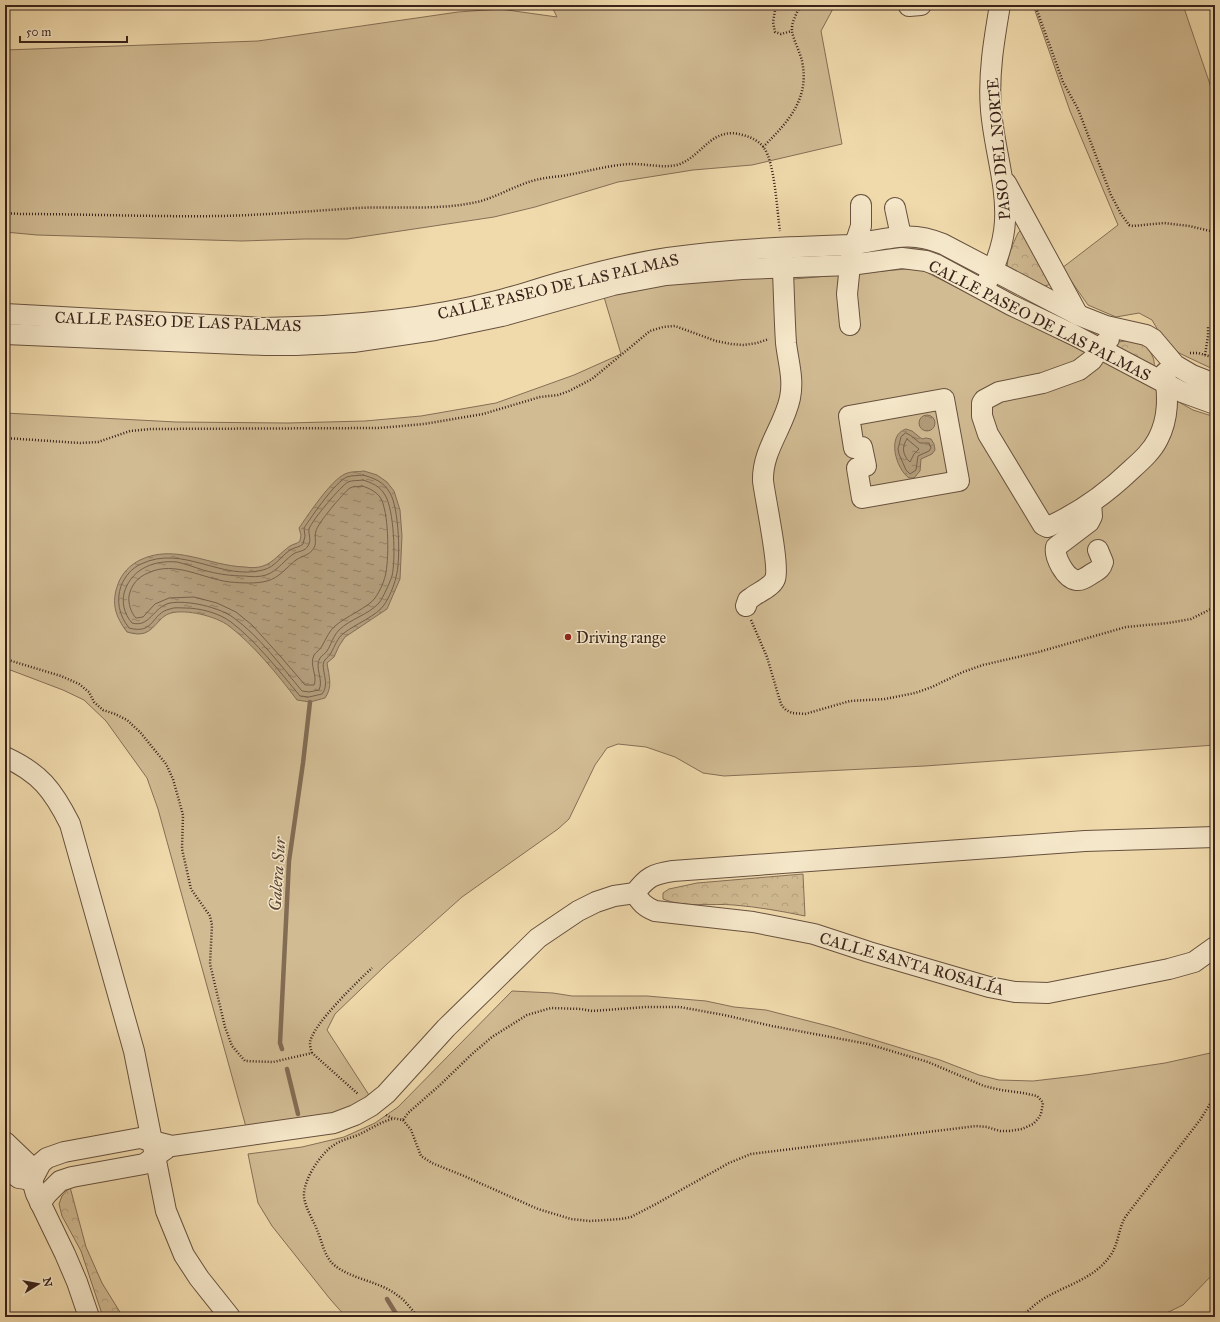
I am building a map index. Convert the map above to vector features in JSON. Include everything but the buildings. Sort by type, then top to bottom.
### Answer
[{"type":"street","name":"PASO DEL NORTE","points":[[982,290],[993,270],[1002,241],[1005,222],[1002,177],[991,111],[990,85],[993,47],[1000,5]]},
{"type":"street","points":[[1002,177],[1078,315]]},
{"type":"street","points":[[850,325],[848,294],[850,265],[854,245],[858,238],[861,226],[862,205]]},
{"type":"street","points":[[895,208],[901,236]]},
{"type":"street","name":"CALLE PASEO DE LAS PALMAS","points":[[5,314],[263,328],[378,321],[423,316],[465,308],[497,301],[584,276],[668,258],[731,251],[854,245],[901,236],[924,237],[943,244],[1078,315],[1106,326],[1146,335],[1153,339],[1175,364],[1182,369],[1215,384]]},
{"type":"street","points":[[746,606],[748,600],[772,583],[776,573],[762,474],[766,457],[790,397],[791,380],[786,332],[782,248]]},
{"type":"street","name":"CALLE PASEO DE LAS PALMAS","points":[[5,334],[265,345],[353,342],[471,324],[613,285],[666,275],[742,269],[850,265],[902,258],[926,261],[937,265],[982,290],[1100,348],[1149,376],[1182,392],[1215,404]]},
{"type":"street","points":[[1122,329],[1111,337],[1100,348],[1092,360],[1079,370],[1043,383],[999,392],[984,400],[982,404],[982,416],[988,434],[1031,508],[1043,525],[1047,527],[1050,526],[1098,498],[1145,458],[1153,448],[1159,438],[1163,426],[1168,402],[1164,351]]},
{"type":"street","points":[[944,399],[959,481],[862,498],[857,468],[866,466],[862,447],[854,448],[849,416],[944,399]]},
{"type":"street","points":[[1098,498],[1089,522],[1056,547],[1055,552],[1059,562],[1067,574],[1076,580],[1082,580],[1100,570],[1103,562],[1098,550]]},
{"type":"street","points":[[5,757],[33,772],[46,785],[60,804],[70,824],[160,1148],[166,1211],[184,1254],[199,1278],[230,1317]]},
{"type":"street","points":[[32,1180],[41,1163],[47,1158],[64,1152],[140,1138],[160,1148],[334,1123],[355,1115],[371,1106],[386,1094],[446,1028],[538,938],[578,911],[596,902],[614,896],[635,893],[643,882],[650,876],[660,873],[1085,842],[1215,837]]},
{"type":"street","name":"CALLE SANTA ROSALÍA","points":[[635,893],[646,908],[655,912],[753,922],[814,934],[989,987],[1015,992],[1048,993],[1169,969],[1194,962],[1215,947]]},
{"type":"street","points":[[5,1142],[27,1163],[36,1194],[65,1254],[77,1282],[89,1317]]},
{"type":"street","points":[[40,1203],[46,1194],[60,1181],[72,1177],[144,1164],[160,1148]]},
{"type":"street","points":[[5,1168],[19,1178],[32,1180]]},
{"type":"path","points":[[776,5],[773,22],[775,32],[780,34],[792,31]]},
{"type":"path","points":[[763,147],[783,127],[792,115],[802,94],[804,85],[802,62],[792,31],[796,14],[801,5]]},
{"type":"path","points":[[1035,5],[1063,82],[1078,109],[1111,195],[1126,222],[1133,226],[1164,223],[1189,226],[1215,232]]},
{"type":"path","points":[[5,213],[220,216],[375,207],[425,207],[454,205],[481,201],[532,181],[547,177],[625,164],[668,166],[680,164],[692,157],[712,139],[726,134],[741,134],[758,141],[769,158],[782,248]]},
{"type":"path","points":[[5,438],[80,443],[98,442],[130,431],[151,429],[372,428],[424,424],[484,414],[540,397],[558,395],[569,391],[592,379],[650,332],[663,327],[675,326],[716,341],[744,345],[757,343],[786,332]]},
{"type":"path","points":[[1205,355],[1208,326]]},
{"type":"path","points":[[1186,353],[1205,355],[1215,358]]},
{"type":"path","points":[[746,606],[769,663],[780,701],[786,710],[798,715],[850,701],[885,699],[915,693],[932,687],[963,672],[983,666],[1126,627],[1191,619],[1215,607]]},
{"type":"path","points":[[5,659],[21,665],[38,668],[79,684],[89,692],[94,702],[103,710],[116,714],[127,720],[140,732],[160,755],[173,779],[182,815],[182,849],[191,889],[194,896],[210,916],[212,925],[210,964],[225,1027],[232,1046],[245,1060],[254,1062],[273,1062],[312,1053]]},
{"type":"path","points":[[372,968],[331,1010],[320,1024],[310,1042],[312,1053],[371,1106],[392,1118],[403,1120],[411,1130],[421,1156],[432,1163],[538,1209],[571,1219],[590,1221],[631,1217],[729,1163],[751,1154],[976,1126],[1016,1131],[1033,1124],[1038,1119],[1043,1108],[1041,1100],[1037,1096],[984,1086],[915,1058],[846,1039],[772,1026],[680,1007],[646,1007],[592,1011],[551,1008],[527,1015],[492,1037],[408,1113],[403,1120]]},
{"type":"path","points":[[1021,1317],[1043,1299],[1084,1279],[1100,1268],[1115,1248],[1121,1223],[1200,1120],[1215,1096]]},
{"type":"path","points":[[392,1118],[383,1121],[363,1133],[341,1140],[333,1146],[311,1173],[305,1186],[304,1196],[306,1205],[326,1254],[333,1264],[350,1275],[397,1294],[418,1317]]},
{"type":"green space","points":[[551,5],[835,5],[821,31],[842,144],[752,165],[693,170],[618,182],[535,207],[494,217],[347,239],[242,241],[37,235],[5,232],[5,50],[258,41],[458,12],[500,9],[557,17]]},
{"type":"green space","points":[[1033,5],[1183,5],[1215,99],[1215,370],[1179,353],[1162,337],[1152,320],[1139,313],[1116,317],[1088,305],[1062,268],[1118,225],[1070,111]]},
{"type":"green space","points":[[1021,230],[1051,284],[1045,286],[1039,285],[1008,269],[1007,265],[1010,251],[1018,233]]},
{"type":"green space","points":[[915,240],[974,270],[973,273],[970,274],[966,270],[944,258],[922,250],[904,249],[859,257],[860,251]]},
{"type":"green space","points":[[920,269],[1134,377],[1193,410],[1215,417],[1215,745],[925,766],[724,776],[703,773],[675,757],[646,747],[618,744],[607,748],[595,765],[569,819],[558,829],[462,897],[387,964],[335,1014],[327,1030],[369,1095],[355,1105],[335,1113],[246,1127],[158,809],[147,778],[106,721],[84,700],[63,690],[5,668],[5,413],[176,422],[288,423],[365,421],[421,416],[496,403],[574,375],[621,354],[604,297],[658,284],[747,275],[794,279]]},
{"type":"green space","points":[[1138,339],[1153,358],[1153,372],[1113,345],[1118,342]]},
{"type":"green space","points":[[803,874],[805,916],[752,907],[688,904],[671,902],[663,899],[663,893],[669,889],[697,883]]},
{"type":"green space","points":[[512,991],[553,993],[572,996],[647,996],[706,1001],[734,1007],[766,1010],[832,1027],[940,1060],[979,1075],[999,1080],[1033,1081],[1085,1075],[1165,1063],[1215,1052],[1215,1272],[1183,1305],[1158,1317],[346,1317],[272,1226],[258,1203],[248,1154],[302,1147],[344,1137],[375,1123],[398,1107]]},
{"type":"green space","points":[[70,1187],[86,1247],[102,1283],[123,1317],[103,1317],[81,1251],[62,1216],[59,1204],[62,1196]]},
{"type":"water","points":[[924,415],[930,415],[935,420],[933,429],[930,431],[924,431],[919,426],[919,420]]},
{"type":"water","points":[[906,429],[912,431],[922,439],[931,439],[935,450],[932,454],[921,459],[920,471],[914,478],[909,478],[904,474],[895,452],[896,438],[900,432]]},
{"type":"water","points":[[364,471],[377,475],[387,482],[394,491],[400,510],[402,536],[400,579],[387,609],[345,637],[334,657],[327,663],[330,686],[325,698],[310,702],[297,700],[274,671],[238,633],[223,622],[209,616],[185,612],[171,613],[148,631],[139,634],[127,632],[123,626],[115,609],[116,591],[124,573],[136,562],[153,555],[179,554],[232,566],[252,568],[267,565],[290,546],[300,541],[301,535],[299,528],[320,498],[333,483],[347,473]]},
{"type":"waterway","name":"Galera Sur","points":[[282,1049],[280,1043],[289,861],[310,702]]},
{"type":"waterway","name":"Galera Sur","points":[[287,1069],[298,1114]]},
{"type":"waterway","name":"Galera Sur","points":[[387,1299],[398,1317]]},
{"type":"place","name":"Driving range","points":[[568,637]]}]
